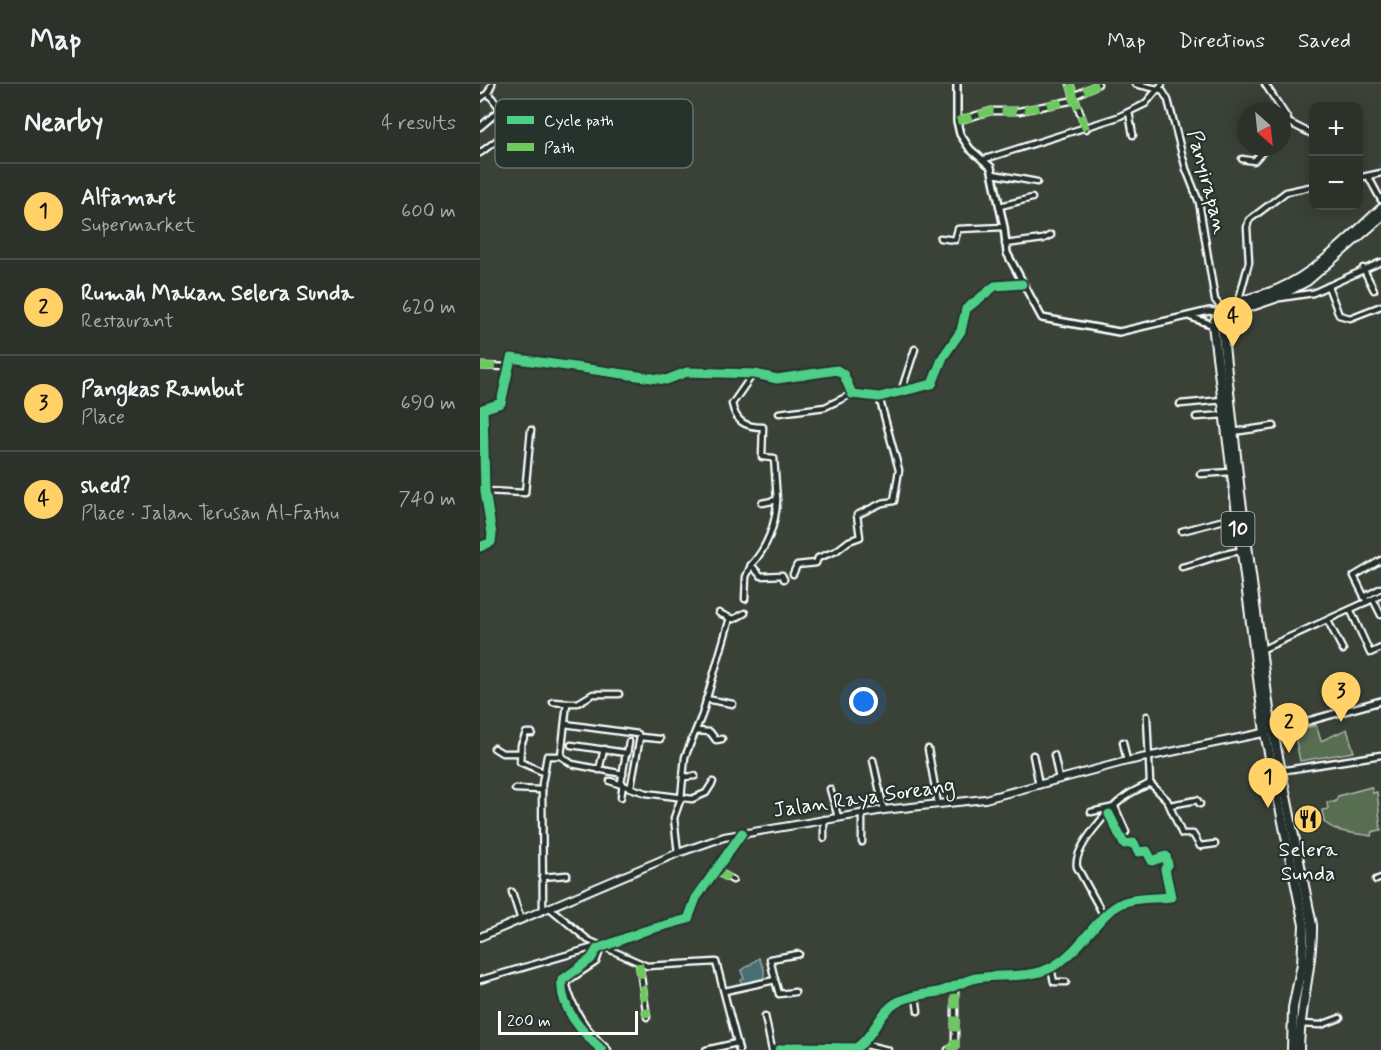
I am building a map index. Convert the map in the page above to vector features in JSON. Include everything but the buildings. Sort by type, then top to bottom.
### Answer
[{"type":"highway","points":[[1217,326],[1221,311],[1238,303],[1274,295],[1312,271],[1381,209]]},
{"type":"highway","points":[[1217,326],[1228,314],[1316,274],[1381,217]]},
{"type":"highway","name":"10","points":[[1217,326],[1223,400],[1230,433],[1231,472],[1261,650],[1269,732],[1280,771],[1312,925],[1299,1050]]},
{"type":"highway","name":"10","points":[[1217,326],[1241,551],[1269,732],[1304,925],[1304,946],[1293,1008],[1292,1050]]},
{"type":"main road","name":"Jalan Raya Soreang","points":[[480,937],[714,839],[862,813],[985,798],[1127,761],[1269,732]]},
{"type":"street","points":[[480,99],[487,94],[492,84]]},
{"type":"street","points":[[957,84],[957,121],[964,140],[985,159],[993,174],[1004,227],[1005,244],[1014,269],[1038,314],[1050,321],[1119,332],[1191,317],[1212,310],[1221,311]]},
{"type":"street","points":[[1070,84],[1086,129]]},
{"type":"street","points":[[957,121],[991,111],[1019,111],[1075,98],[1098,84]]},
{"type":"street","points":[[1135,84],[1160,86]]},
{"type":"street","points":[[1265,84],[1276,102]]},
{"type":"street","points":[[985,159],[1086,129],[1129,112],[1151,99],[1160,86]]},
{"type":"street","name":"Panyirapan","points":[[1160,86],[1168,100],[1195,188],[1215,300],[1221,311]]},
{"type":"street","points":[[480,91],[487,94],[495,103]]},
{"type":"street","points":[[1129,112],[1133,135]]},
{"type":"street","points":[[480,127],[495,114]]},
{"type":"street","points":[[1291,124],[1309,132]]},
{"type":"street","points":[[480,153],[495,142]]},
{"type":"street","points":[[1242,159],[1254,161],[1259,156]]},
{"type":"street","points":[[1363,177],[1381,173]]},
{"type":"street","points":[[993,174],[1037,182]]},
{"type":"street","points":[[1368,176],[1381,200]]},
{"type":"street","points":[[1238,303],[1249,262],[1246,227],[1249,220],[1286,192],[1309,187]]},
{"type":"street","points":[[1000,206],[1032,198]]},
{"type":"street","points":[[940,238],[955,240],[957,230],[1004,227]]},
{"type":"street","points":[[1005,244],[1052,236]]},
{"type":"street","points":[[1274,295],[1302,296],[1381,262]]},
{"type":"street","points":[[1363,268],[1374,290]]},
{"type":"street","points":[[779,413],[825,407],[852,394],[879,397],[932,384],[943,357],[961,332],[964,313],[969,306],[996,286],[1022,284]]},
{"type":"street","points":[[1328,286],[1334,309],[1339,315],[1350,318],[1381,306]]},
{"type":"street","points":[[1191,317],[1217,326]]},
{"type":"street","points":[[900,393],[915,349]]},
{"type":"street","points":[[480,547],[492,539],[483,487],[481,409],[501,404],[512,358],[666,380],[687,372],[753,374],[777,379],[837,370],[844,375],[852,394]]},
{"type":"street","points":[[480,366],[508,367]]},
{"type":"street","points":[[753,374],[733,400],[732,408],[736,418],[742,424],[771,426]]},
{"type":"street","points":[[793,574],[797,565],[816,563],[818,558],[860,537],[857,515],[882,503],[894,501],[899,470],[879,397]]},
{"type":"street","points":[[1180,404],[1223,400]]},
{"type":"street","points":[[1196,417],[1225,415]]},
{"type":"street","points":[[1230,433],[1274,426]]},
{"type":"street","points":[[745,599],[746,577],[751,565],[761,556],[776,515],[774,458],[762,457],[763,427]]},
{"type":"street","points":[[483,487],[525,493],[531,430]]},
{"type":"street","points":[[1200,474],[1231,472]]},
{"type":"street","points":[[762,503],[777,500]]},
{"type":"street","points":[[1182,531],[1239,522]]},
{"type":"street","points":[[1182,567],[1203,563],[1224,553],[1241,551]]},
{"type":"street","points":[[1381,560],[1354,576],[1364,597],[1381,615]]},
{"type":"street","points":[[751,565],[761,576],[782,575],[784,579]]},
{"type":"street","points":[[1364,597],[1381,588]]},
{"type":"street","points":[[1261,650],[1351,611],[1381,595]]},
{"type":"street","points":[[1351,611],[1372,658]]},
{"type":"street","points":[[719,613],[734,619],[745,613]]},
{"type":"street","points":[[678,853],[674,818],[681,798],[685,758],[696,731],[730,618]]},
{"type":"street","points":[[1328,621],[1342,650]]},
{"type":"street","points":[[1370,653],[1381,648]]},
{"type":"street","points":[[553,702],[578,703],[589,695],[619,694]]},
{"type":"street","points":[[706,699],[733,704]]},
{"type":"street","points":[[1269,732],[1381,701]]},
{"type":"street","points":[[561,756],[567,703]]},
{"type":"street","points":[[1147,716],[1150,783],[1170,805],[1182,834],[1193,834],[1198,846],[1215,844]]},
{"type":"street","points":[[565,724],[638,735]]},
{"type":"street","points":[[696,731],[709,731],[716,740],[722,739]]},
{"type":"street","points":[[532,734],[526,733],[520,753],[520,762],[543,772]]},
{"type":"street","points":[[631,786],[641,736],[660,739]]},
{"type":"street","points":[[621,797],[629,742]]},
{"type":"street","points":[[1124,742],[1127,761]]},
{"type":"street","points":[[571,744],[627,754]]},
{"type":"street","points":[[494,748],[502,753],[520,753]]},
{"type":"street","points":[[599,770],[604,749]]},
{"type":"street","points":[[928,749],[938,804]]},
{"type":"street","points":[[543,911],[542,790],[543,772],[548,755],[561,756],[569,763],[623,774]]},
{"type":"street","points":[[1033,755],[1039,785]]},
{"type":"street","points":[[1054,755],[1059,779]]},
{"type":"street","points":[[1280,771],[1381,755]]},
{"type":"street","points":[[873,760],[884,810]]},
{"type":"street","points":[[684,777],[695,776]]},
{"type":"street","points":[[610,781],[622,783],[646,793],[681,798],[700,797],[713,782]]},
{"type":"street","points":[[1104,916],[1076,861],[1090,833],[1124,798],[1150,783]]},
{"type":"street","points":[[515,789],[542,790]]},
{"type":"street","points":[[830,789],[838,817]]},
{"type":"street","points":[[1170,805],[1197,800],[1200,804]]},
{"type":"street","points":[[1091,812],[1115,807]]},
{"type":"street","points":[[1115,807],[1126,832]]},
{"type":"street","points":[[862,813],[862,842]]},
{"type":"street","points":[[779,1050],[794,1047],[854,1049],[862,1044],[889,1009],[902,1000],[977,978],[1030,974],[1051,968],[1086,940],[1104,916],[1115,907],[1132,900],[1172,896],[1165,869],[1168,865],[1166,856],[1152,861],[1148,851],[1138,852],[1134,843],[1124,844],[1109,814]]},
{"type":"street","points":[[824,819],[824,838]]},
{"type":"street","points":[[480,980],[599,947],[688,919],[690,909],[742,833]]},
{"type":"street","points":[[716,871],[733,880]]},
{"type":"street","points":[[542,877],[567,875]]},
{"type":"street","points":[[512,892],[521,920]]},
{"type":"street","points":[[550,908],[599,947],[639,963],[650,966],[715,962],[725,991],[739,1050]]},
{"type":"street","points":[[599,947],[596,962],[566,981],[572,1011],[602,1050]]},
{"type":"street","points":[[795,992],[778,994],[770,959],[799,954]]},
{"type":"street","points":[[639,963],[647,1017]]},
{"type":"street","points":[[1051,968],[1054,982],[1066,982]]},
{"type":"street","points":[[725,991],[775,980]]},
{"type":"street","points":[[948,1050],[955,1047],[955,986]]},
{"type":"street","points":[[916,996],[918,1011]]},
{"type":"street","points":[[572,1011],[608,1050]]},
{"type":"street","points":[[765,1017],[772,1050]]},
{"type":"street","points":[[1300,1024],[1321,1025],[1340,1018]]},
{"type":"street","points":[[706,1050],[737,1043]]},
{"type":"street","points":[[862,1044],[888,1050]]},
{"type":"green space","points":[[1316,725],[1321,741],[1347,729],[1354,752],[1300,761],[1294,731]]},
{"type":"green space","points":[[1371,787],[1373,793],[1377,792],[1381,830],[1372,832],[1371,836],[1341,831],[1324,822],[1322,810],[1328,809],[1327,802],[1335,802],[1338,796]]},
{"type":"water","points":[[759,958],[764,969],[764,981],[742,986],[741,980],[744,978],[741,971]]},
{"type":"marked path","points":[[1070,84],[1074,96]]},
{"type":"marked path","points":[[1086,129],[1074,96],[1098,84]]},
{"type":"marked path","points":[[957,121],[991,111],[1019,111],[1075,100]]},
{"type":"marked path","points":[[480,366],[508,367]]},
{"type":"marked path","points":[[716,871],[733,880]]},
{"type":"marked path","points":[[639,963],[647,1017]]},
{"type":"marked path","points":[[948,1050],[955,1047],[955,986]]},
{"type":"cycle path","points":[[480,547],[491,542],[492,534],[485,491],[483,409],[501,403],[511,358],[666,380],[687,372],[755,374],[777,379],[837,370],[844,375],[852,394],[879,397],[932,384],[943,357],[961,331],[966,309],[995,286],[1022,284]]},
{"type":"cycle path","points":[[779,1050],[794,1047],[856,1048],[868,1037],[882,1016],[894,1004],[902,1000],[943,991],[976,978],[1025,975],[1043,971],[1072,952],[1113,908],[1128,901],[1171,897],[1165,869],[1168,865],[1166,856],[1152,861],[1147,851],[1138,852],[1134,843],[1124,844],[1109,814]]},
{"type":"cycle path","points":[[602,1050],[580,1028],[568,1010],[564,1000],[562,980],[591,959],[597,949],[644,931],[688,919],[696,898],[742,833]]},
{"type":"place","name":"shed?","points":[[1233,347]]},
{"type":"place","name":"Pangkas Rambut","points":[[1341,722]]},
{"type":"place","name":"Rumah Makan Selera Sunda","points":[[1289,753]]},
{"type":"place","name":"Alfamart","points":[[1268,808]]},
{"type":"place","name":"Selera Sunda","points":[[1308,819]]}]
